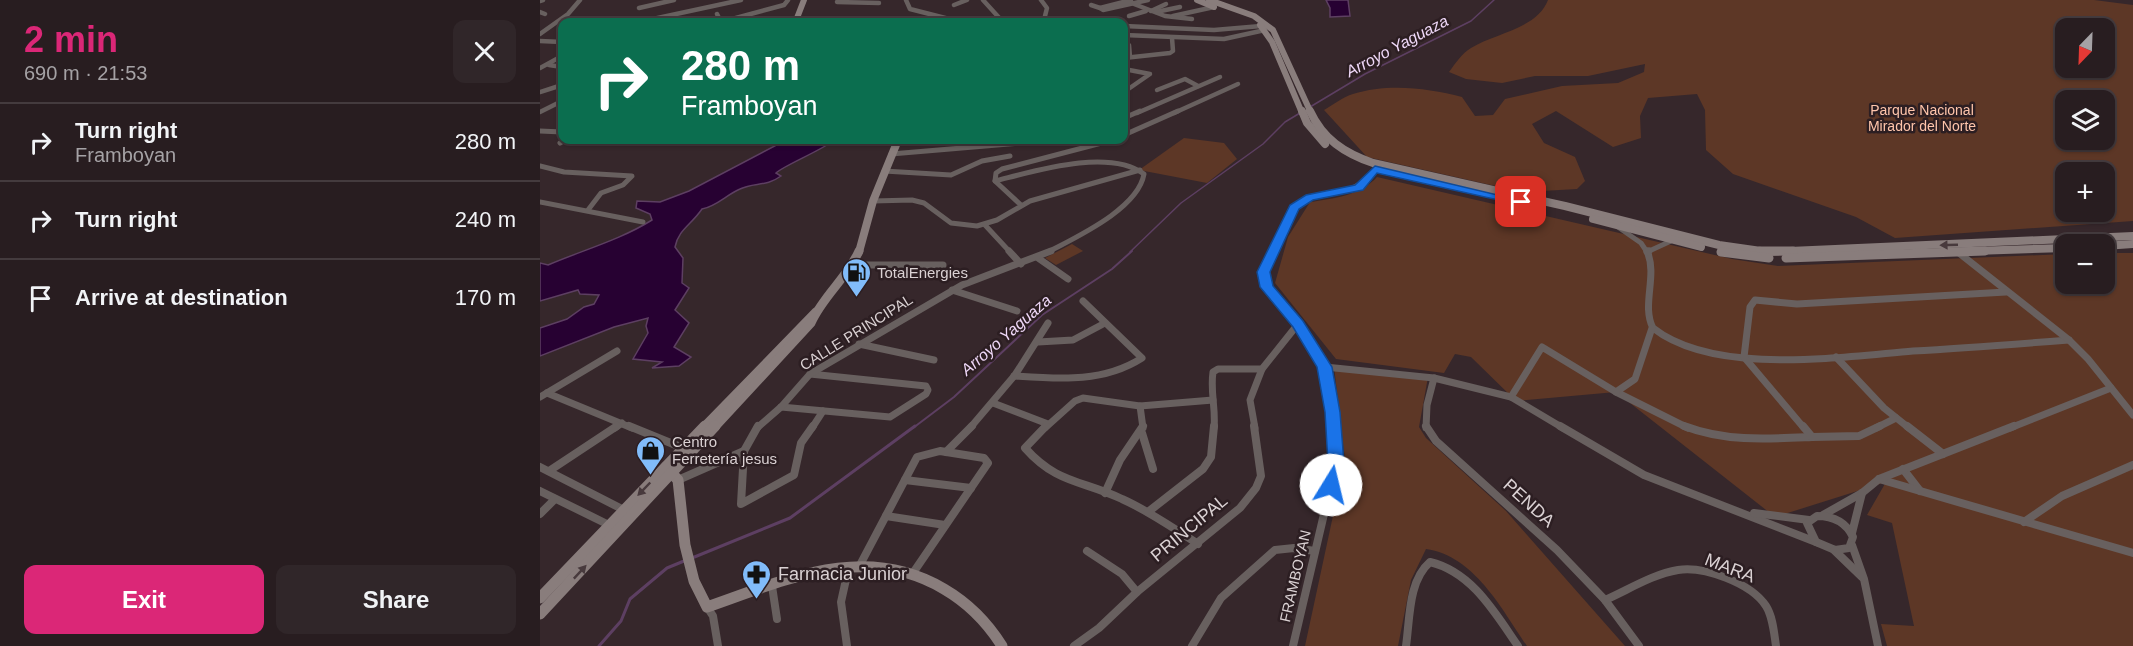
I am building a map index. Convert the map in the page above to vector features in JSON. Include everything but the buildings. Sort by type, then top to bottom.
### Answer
[{"type":"street","points":[[562,18],[580,0]]},
{"type":"street","points":[[639,8],[674,0]]},
{"type":"street","points":[[659,18],[741,0]]},
{"type":"street","points":[[736,18],[784,5],[788,0]]},
{"type":"street","points":[[800,18],[804,0]]},
{"type":"street","points":[[906,0],[910,9],[945,18]]},
{"type":"street","points":[[954,5],[967,0]]},
{"type":"street","points":[[983,0],[999,18]]},
{"type":"street","points":[[1041,0],[1047,8],[1046,18]]},
{"type":"street","points":[[1100,8],[1131,0],[1135,5],[1168,16],[1192,19]]},
{"type":"street","points":[[1091,5],[1103,10],[1135,5],[1148,0]]},
{"type":"street","points":[[1197,0],[1238,14],[1260,28],[1290,85],[1300,97],[1310,121],[1327,146],[1343,158],[1671,241],[1758,257],[2055,249]]},
{"type":"street","points":[[1209,0],[1254,16],[1269,26],[1277,36],[1299,84],[1300,97]]},
{"type":"street","points":[[838,10],[837,1],[878,3]]},
{"type":"street","points":[[1152,11],[1166,4]]},
{"type":"street","points":[[1129,16],[1180,7]]},
{"type":"street","points":[[1168,16],[1214,7]]},
{"type":"street","points":[[671,9],[676,14]]},
{"type":"street","points":[[717,14],[719,18]]},
{"type":"street","points":[[637,15],[642,18]]},
{"type":"street","points":[[540,34],[558,21]]},
{"type":"street","points":[[1128,26],[1214,30],[1260,28]]},
{"type":"street","points":[[1128,35],[1230,39],[1260,28]]},
{"type":"street","points":[[548,41],[558,37]]},
{"type":"street","points":[[1128,45],[1130,57],[1172,53],[1173,38]]},
{"type":"street","points":[[540,41],[558,42]]},
{"type":"street","points":[[547,65],[558,58]]},
{"type":"street","points":[[540,66],[558,66]]},
{"type":"street","points":[[1128,70],[1150,74],[1128,89]]},
{"type":"street","points":[[1128,116],[1220,77]]},
{"type":"street","points":[[1157,90],[1187,78],[1198,86]]},
{"type":"street","points":[[1128,133],[1238,84]]},
{"type":"street","points":[[1290,85],[1299,84]]},
{"type":"street","points":[[540,92],[558,86]]},
{"type":"street","points":[[1172,98],[1188,107]]},
{"type":"street","points":[[540,112],[558,103]]},
{"type":"street","points":[[540,131],[558,132]]},
{"type":"street","points":[[718,646],[713,616],[694,581],[673,473],[683,448],[838,288],[859,252],[873,201],[895,144]]},
{"type":"street","points":[[891,154],[1010,144]]},
{"type":"street","points":[[995,181],[996,173],[1002,169],[1094,144]]},
{"type":"street","points":[[884,171],[951,175],[982,161],[1010,156]]},
{"type":"street","points":[[995,181],[1069,166],[1117,163],[1140,170]]},
{"type":"street","points":[[540,166],[564,172],[632,176],[623,185],[601,193],[588,210]]},
{"type":"street","points":[[1377,167],[1554,203],[1719,245],[1768,252],[2133,236]]},
{"type":"street","name":"FRAMBOYAN","points":[[1293,646],[1336,463],[1333,412],[1325,367],[1298,324],[1267,287],[1264,272],[1294,207],[1310,197],[1359,188],[1377,167]]},
{"type":"street","points":[[873,201],[912,200],[924,203],[951,223],[962,226],[985,225],[1010,214],[1021,205],[1140,170]]},
{"type":"street","name":"CALLE PRINCIPAL","points":[[744,451],[756,428],[782,407],[810,374],[952,290],[1038,258],[1118,211],[1128,202],[1143,180],[1140,170]]},
{"type":"street","points":[[995,181],[1021,205]]},
{"type":"street","points":[[540,202],[643,222]]},
{"type":"street","points":[[985,225],[1021,264]]},
{"type":"street","points":[[1618,227],[1647,252],[1654,280],[1648,319],[1652,328],[1670,339],[1744,357],[1836,357],[2069,340]]},
{"type":"street","points":[[1647,252],[1671,241]]},
{"type":"street","points":[[2115,245],[2133,244]]},
{"type":"street","points":[[1959,253],[2069,340],[2133,415]]},
{"type":"street","points":[[1038,258],[1068,279]]},
{"type":"street","points":[[853,265],[943,265]]},
{"type":"street","points":[[952,290],[1017,311]]},
{"type":"street","points":[[1812,437],[1744,357],[1750,307],[1755,300],[1797,304],[2006,292]]},
{"type":"street","points":[[1014,376],[1088,377],[1111,373],[1140,360],[1142,355],[1083,301]]},
{"type":"street","points":[[540,614],[811,323],[816,312]]},
{"type":"street","points":[[946,452],[993,403],[1038,342],[1048,323]]},
{"type":"street","points":[[1038,342],[1073,340],[1105,323]]},
{"type":"street","name":"PRINCIPAL","points":[[1074,646],[1085,642],[1137,592],[1240,508],[1256,488],[1261,476],[1250,400],[1262,369],[1298,324]]},
{"type":"street","points":[[1616,392],[1635,379],[1652,328]]},
{"type":"street","points":[[859,344],[933,360]]},
{"type":"street","points":[[1511,397],[1542,347],[1616,392],[1683,426],[1725,437],[1743,440],[1859,436],[1896,418]]},
{"type":"street","points":[[544,395],[617,351]]},
{"type":"street","points":[[1836,357],[1896,418],[1943,454]]},
{"type":"street","points":[[1325,367],[1434,378],[1511,397],[1644,476],[1755,514],[1809,520],[1862,494],[1879,479],[2111,388]]},
{"type":"street","points":[[1148,512],[1203,470],[1211,457],[1216,410],[1210,390],[1213,372],[1218,369],[1250,371],[1262,369]]},
{"type":"street","points":[[782,407],[893,417],[926,394],[928,390],[927,386],[810,374]]},
{"type":"street","name":"PENDA","points":[[1434,378],[1427,405],[1426,428],[1436,441],[1557,550],[1605,600],[1639,646]]},
{"type":"street","points":[[544,395],[683,448]]},
{"type":"street","points":[[1198,544],[1148,512],[1105,493],[1053,476],[1025,448],[1027,443],[1048,424],[1075,401],[1083,398],[1140,406],[1213,400]]},
{"type":"street","points":[[993,403],[1048,424]]},
{"type":"street","points":[[1140,406],[1142,433],[1153,469]]},
{"type":"street","points":[[540,598],[624,510],[673,473],[744,451],[741,504],[794,475],[801,442],[823,411]]},
{"type":"street","points":[[549,471],[622,423]]},
{"type":"street","points":[[1105,493],[1120,460],[1142,433]]},
{"type":"street","points":[[847,646],[841,602],[855,564],[886,516],[917,458],[923,452],[946,452],[984,458],[988,463],[913,573]]},
{"type":"street","points":[[2024,522],[2062,496],[2133,465]]},
{"type":"street","points":[[540,467],[624,510]]},
{"type":"street","points":[[1903,469],[1920,491]]},
{"type":"street","points":[[1879,479],[2133,553]]},
{"type":"street","points":[[905,480],[971,488]]},
{"type":"street","points":[[540,491],[609,525]]},
{"type":"street","points":[[1862,494],[1852,533],[1852,545],[1864,579],[1878,646]]},
{"type":"street","points":[[540,514],[555,499]]},
{"type":"street","points":[[1723,504],[1834,550],[1864,579]]},
{"type":"street","points":[[1823,515],[1840,521],[1852,533]]},
{"type":"street","points":[[886,516],[945,525]]},
{"type":"street","points":[[1809,520],[1807,528],[1816,542]]},
{"type":"street","points":[[1834,550],[1845,550],[1852,545]]},
{"type":"street","points":[[1192,646],[1221,598],[1275,550],[1294,548],[1315,551]]},
{"type":"street","points":[[1087,551],[1122,574],[1137,592]]},
{"type":"street","points":[[1406,646],[1414,592],[1421,571],[1430,562],[1439,562],[1479,591],[1518,646]]},
{"type":"street","points":[[707,607],[811,572],[874,563],[913,573],[937,583],[975,610],[991,628],[1002,646]]},
{"type":"street","name":"MARA","points":[[1605,600],[1678,570],[1702,572],[1748,589],[1766,604],[1774,624],[1776,646]]},
{"type":"street","points":[[772,586],[777,619]]},
{"type":"green space","name":"Parque Nacional Mirador del Norte","points":[[1548,0],[2094,0],[2133,5],[2133,221],[1895,238],[1856,217],[1733,174],[1706,150],[1705,110],[1697,94],[1648,98],[1640,116],[1641,138],[1613,147],[1556,111],[1532,124],[1544,143],[1575,157],[1585,181],[1577,189],[1522,192],[1367,157],[1324,110],[1353,94],[1380,89],[1408,88],[1462,97],[1475,116],[1493,115],[1505,99],[1562,86],[1618,83],[1644,72],[1645,64],[1588,76],[1535,76],[1502,83],[1466,79],[1449,72],[1468,50],[1535,18],[1543,10]]},
{"type":"green space","points":[[1184,138],[1224,143],[1237,159],[1207,183],[1139,170]]},
{"type":"green space","points":[[1377,177],[1732,259],[1778,266],[2055,254],[2055,294],[2115,294],[2115,253],[2133,253],[2133,646],[1887,646],[1881,624],[1914,626],[1892,523],[1867,515],[1886,482],[1775,517],[1616,392],[1516,401],[1471,357],[1455,354],[1444,373],[1336,359],[1275,283],[1288,237],[1310,202],[1337,198],[1355,192]]},
{"type":"green space","points":[[1072,244],[1083,251],[1056,265],[1045,258]]},
{"type":"green space","points":[[1334,367],[1428,377],[1419,427],[1426,438],[1506,511],[1625,646],[1527,646],[1497,601],[1473,573],[1459,562],[1426,549],[1411,580],[1398,646],[1305,646],[1345,460]]},
{"type":"shaded area","points":[[1326,0],[1348,0],[1350,16],[1330,17],[1330,8]]},
{"type":"shaded area","points":[[778,144],[828,144],[780,170],[776,173],[781,176],[776,179],[735,191],[702,209],[682,231],[675,247],[683,258],[682,283],[689,288],[675,310],[689,323],[674,347],[691,357],[679,366],[652,368],[662,362],[633,359],[648,333],[646,326],[648,318],[614,327],[540,356],[540,328],[567,319],[584,307],[594,304],[599,295],[580,294],[578,290],[540,301],[540,263],[548,265],[614,239],[652,220],[650,214],[636,208],[637,201],[660,202],[689,191]]},
{"type":"waterway","name":"Arroyo Yaguaza","points":[[1310,107],[1365,74],[1471,21],[1494,0]]},
{"type":"waterway","name":"Arroyo Yaguaza","points":[[1130,252],[1181,203],[1263,144],[1285,122],[1300,113]]},
{"type":"waterway","name":"Arroyo Yaguaza","points":[[913,428],[954,397],[1042,315],[1112,269],[1132,251]]},
{"type":"waterway","name":"Arroyo Yaguaza","points":[[692,558],[790,518],[915,426]]},
{"type":"waterway","name":"Arroyo Yaguaza","points":[[599,646],[621,621],[630,599],[667,568],[684,561]]},
{"type":"place","name":"TotalEnergies","points":[[856,298]]},
{"type":"place","name":"Centro Ferretería jesus","points":[[651,476]]},
{"type":"place","name":"Farmacia Junior","points":[[757,600]]},
{"type":"route","points":[[1331,485],[1336,463],[1333,412],[1325,367],[1298,324],[1267,287],[1264,272],[1294,207],[1310,197],[1359,188],[1375,170],[1521,202]]}]
